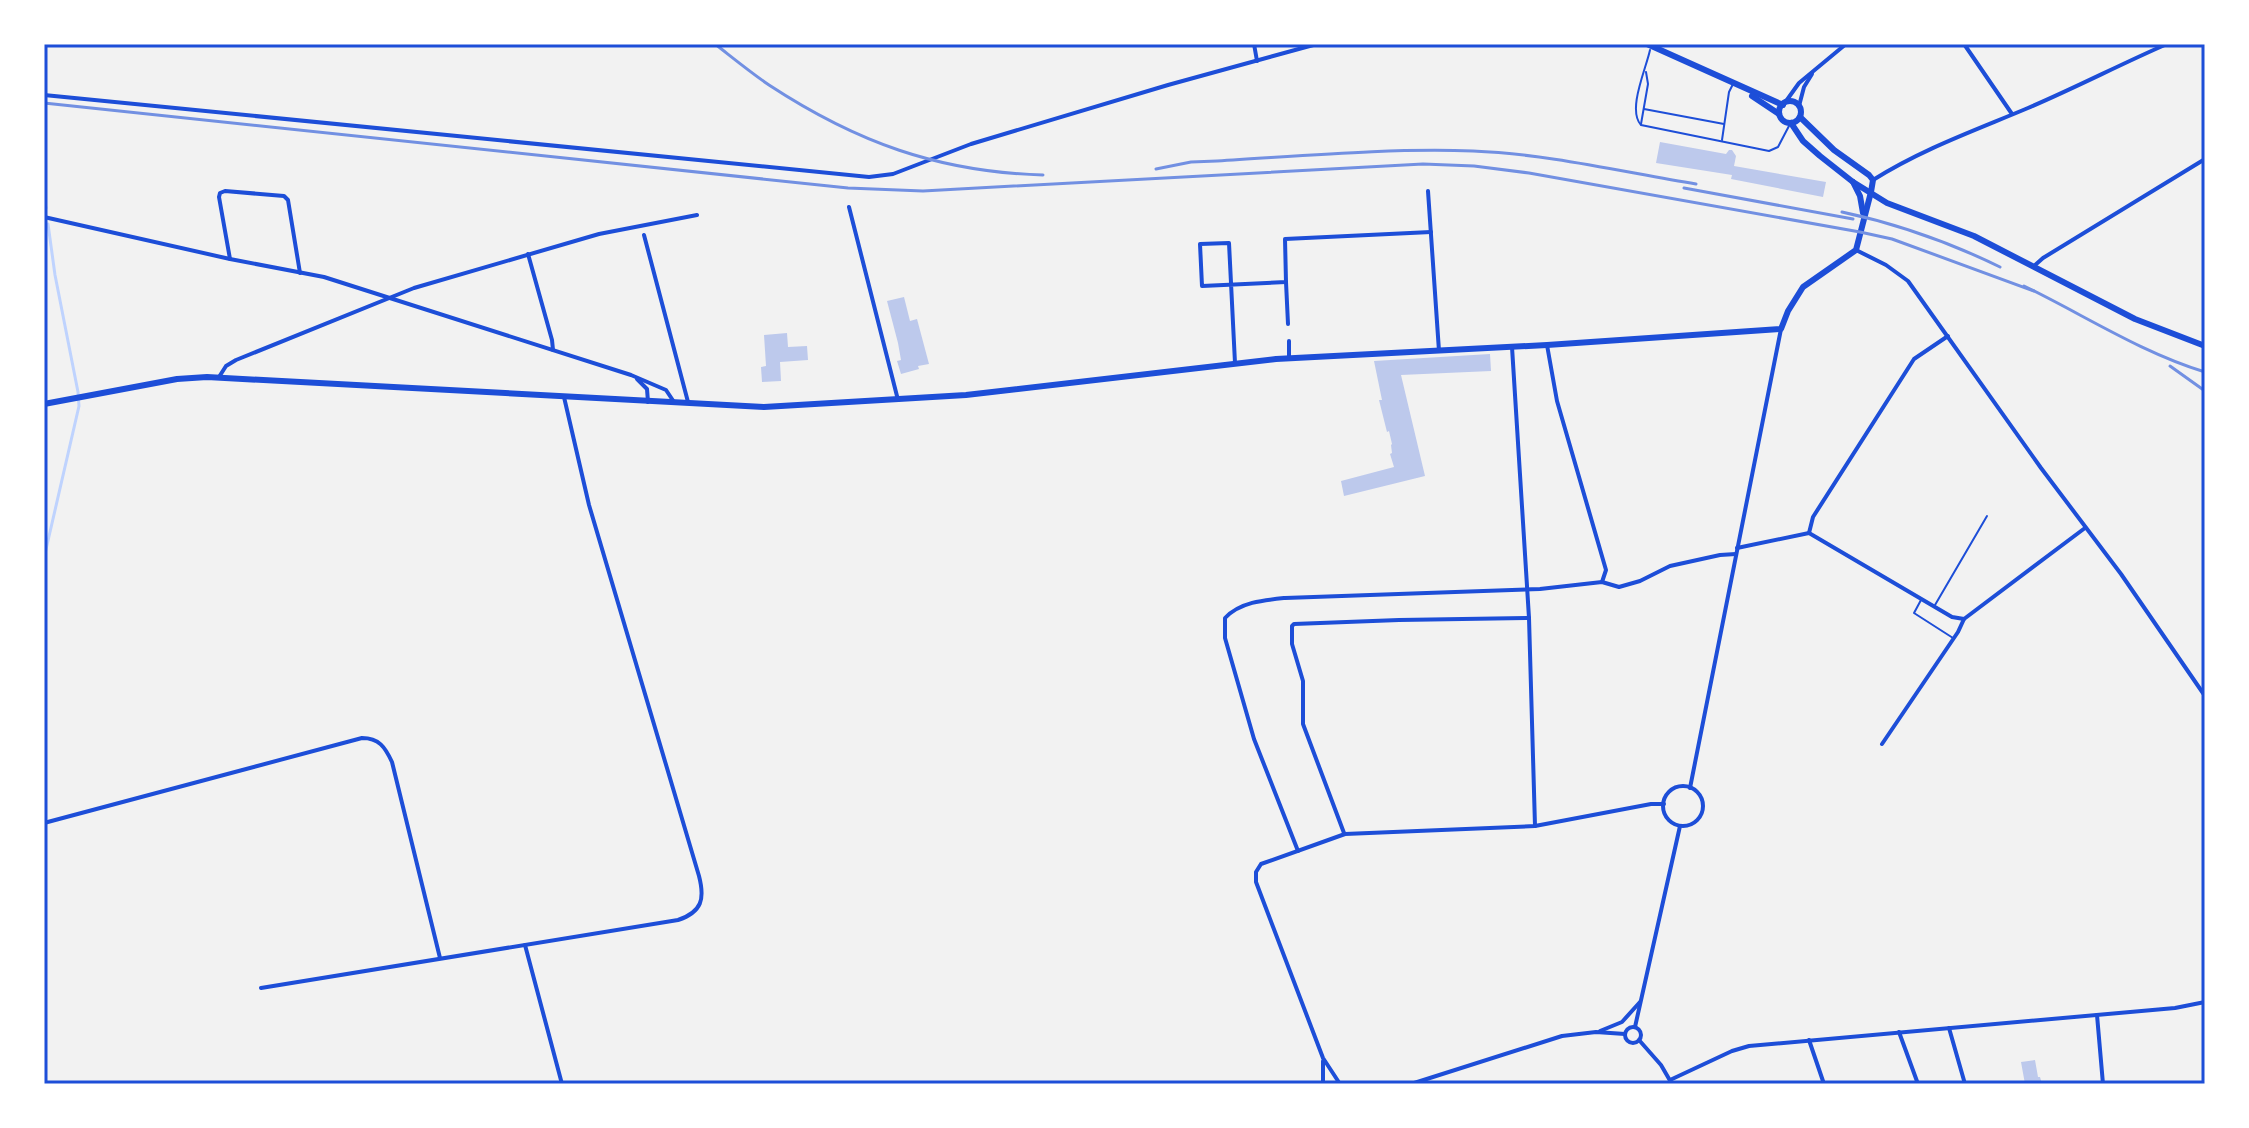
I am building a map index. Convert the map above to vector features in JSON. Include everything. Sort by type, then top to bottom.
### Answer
[{"type":"street","points":[[1254,44],[1257,61]]},
{"type":"street","points":[[44,95],[869,177],[893,174],[971,144],[1317,44]]},
{"type":"street","points":[[1779,114],[1799,83],[1846,44]]},
{"type":"street","points":[[1964,44],[2012,114]]},
{"type":"street","points":[[1690,788],[1781,329],[1794,299],[1803,287],[1856,250],[1873,180],[1953,139],[2167,44]]},
{"type":"street","points":[[1649,45],[1736,86],[1783,104],[1790,102],[1799,106]]},
{"type":"street","points":[[1813,72],[1804,87],[1799,106],[1800,117],[1834,150],[1873,180]]},
{"type":"street","points":[[1736,86],[1779,114],[1785,122],[1791,123],[1800,117]]},
{"type":"street","points":[[1791,123],[1803,141],[1853,182],[1887,203],[1955,227],[2135,319],[2205,346]]},
{"type":"street","points":[[2034,267],[2043,258],[2205,159]]},
{"type":"street","points":[[1853,182],[1860,196],[1863,216]]},
{"type":"street","points":[[1428,191],[1439,351]]},
{"type":"street","points":[[230,259],[220,193],[284,196],[288,200],[300,273]]},
{"type":"street","points":[[849,207],[898,400]]},
{"type":"street","points":[[219,377],[226,366],[236,360],[387,298],[599,234],[697,215]]},
{"type":"street","points":[[44,217],[324,277],[636,377],[666,390],[674,403]]},
{"type":"street","points":[[1288,324],[1285,239],[1431,232]]},
{"type":"street","points":[[644,235],[688,404]]},
{"type":"street","points":[[1235,363],[1232,285],[1229,243],[1200,244],[1202,286],[1232,285],[1286,282]]},
{"type":"street","points":[[1856,250],[1902,274],[2121,574],[2205,696]]},
{"type":"street","points":[[528,254],[553,350]]},
{"type":"street","points":[[44,404],[177,379],[219,377],[764,407],[978,394],[1235,363],[1781,329]]},
{"type":"street","points":[[1809,533],[1813,517],[1914,359],[1948,336]]},
{"type":"street","points":[[1289,341],[1289,359]]},
{"type":"street","points":[[1547,345],[1557,401],[1606,570],[1602,582]]},
{"type":"street","points":[[1512,347],[1529,618],[1535,826]]},
{"type":"street","points":[[636,377],[647,389],[648,402]]},
{"type":"street","points":[[261,988],[678,920],[691,916],[699,907],[702,898],[699,876],[589,505],[564,397]]},
{"type":"street","points":[[1882,744],[1964,619],[2085,528]]},
{"type":"street","points":[[1298,851],[1254,739],[1224,629],[1225,618],[1236,608],[1285,598],[1540,589],[1602,582],[1619,587],[1640,581],[1670,566],[1809,533],[1952,617],[1964,619]]},
{"type":"street","points":[[1345,834],[1303,724],[1303,681],[1292,644],[1292,626],[1529,618]]},
{"type":"street","points":[[44,823],[371,738],[386,749],[392,762],[440,958]]},
{"type":"street","points":[[1675,788],[1690,788],[1702,798],[1703,810],[1692,824],[1680,826],[1669,820],[1664,804],[1669,792],[1675,788]]},
{"type":"street","points":[[1338,1083],[1323,1058],[1256,882],[1256,872],[1261,864],[1345,834],[1535,826],[1664,804]]},
{"type":"street","points":[[1635,1027],[1680,826]]},
{"type":"street","points":[[525,945],[560,1084]]},
{"type":"street","points":[[1596,1032],[1622,1022],[1642,1000]]},
{"type":"street","points":[[1639,1040],[1671,1082],[1732,1051],[1760,1045],[2175,1008],[2205,1002]]},
{"type":"street","points":[[2097,1015],[2103,1084]]},
{"type":"street","points":[[1625,1034],[1635,1027]]},
{"type":"street","points":[[1635,1027],[1641,1033],[1639,1040]]},
{"type":"street","points":[[1949,1028],[1965,1084]]},
{"type":"street","points":[[1411,1084],[1562,1036],[1596,1032],[1625,1034]]},
{"type":"street","points":[[1899,1032],[1918,1084]]},
{"type":"street","points":[[1625,1034],[1629,1042],[1639,1040]]},
{"type":"street","points":[[1809,1040],[1824,1084]]},
{"type":"street","points":[[1323,1058],[1323,1084]]},
{"type":"lane","points":[[1649,45],[1646,70],[1635,108],[1641,125],[1769,151],[1778,147],[1791,123]]},
{"type":"lane","points":[[1641,125],[1648,84],[1646,70]]},
{"type":"lane","points":[[1722,141],[1729,92],[1736,86]]},
{"type":"lane","points":[[1644,109],[1724,124]]},
{"type":"lane","points":[[1935,606],[1987,516]]},
{"type":"lane","points":[[1922,599],[1914,613],[1953,639]]},
{"type":"building","points":[[1660,142],[1726,154],[1732,150],[1736,156],[1734,166],[1826,182],[1823,197],[1731,179],[1732,175],[1656,163]]},
{"type":"building","points":[[904,297],[910,321],[917,319],[929,364],[901,374],[897,361],[901,360],[898,343],[887,301]]},
{"type":"building","points":[[787,333],[788,347],[807,346],[808,360],[780,362],[781,381],[762,382],[761,367],[766,366],[764,335]]},
{"type":"building","points":[[1490,354],[1491,371],[1401,375],[1425,476],[1344,496],[1341,481],[1394,467],[1374,361]]},
{"type":"building","points":[[2035,1060],[2042,1084],[2025,1084],[2021,1062]]},
{"type":"waterway","points":[[44,197],[46,208]]},
{"type":"waterway","points":[[44,558],[79,406],[48,224]]},
{"type":"railway","points":[[715,44],[801,105],[866,138],[968,168],[1043,175]]},
{"type":"railway","points":[[44,103],[848,188],[923,191],[1423,164],[1474,166],[1529,173],[1892,239],[2034,291]]},
{"type":"railway","points":[[1156,169],[1191,162],[1345,153],[1473,151],[1557,160],[1696,184]]},
{"type":"railway","points":[[1684,188],[1853,219]]},
{"type":"railway","points":[[1842,212],[1923,235],[2000,267]]},
{"type":"railway","points":[[2024,286],[2135,344],[2205,372]]},
{"type":"railway","points":[[2170,366],[2205,391]]}]
